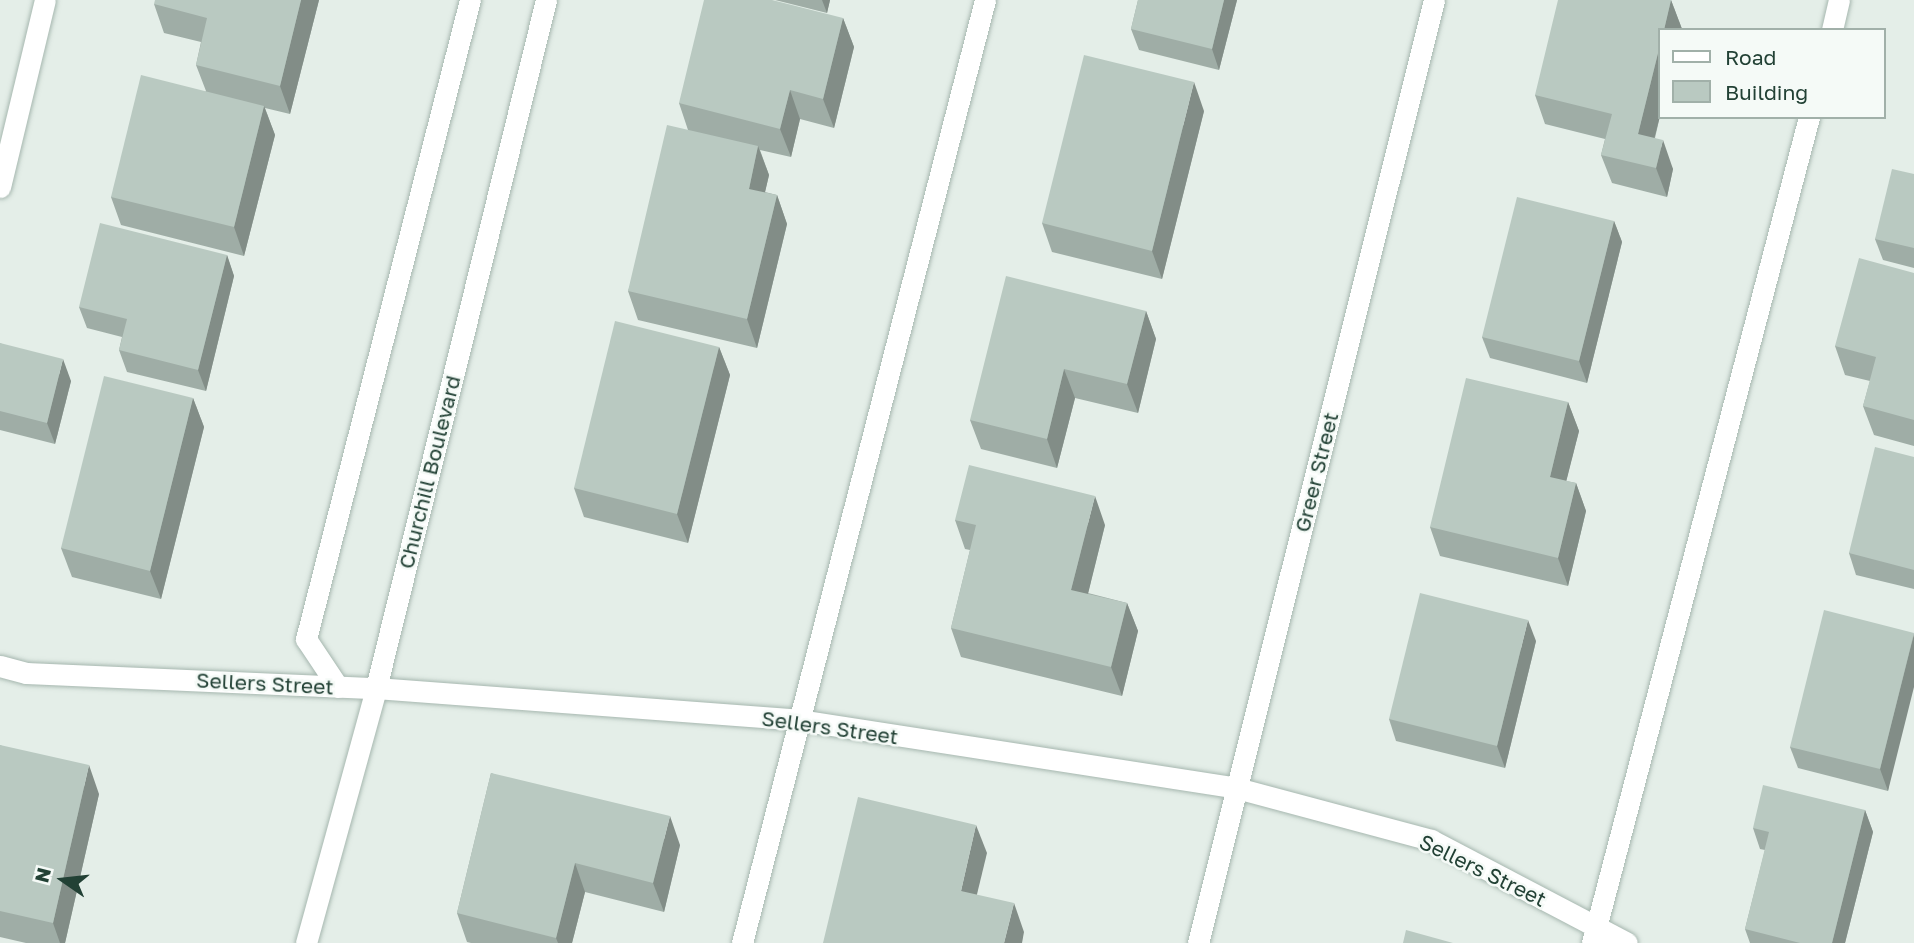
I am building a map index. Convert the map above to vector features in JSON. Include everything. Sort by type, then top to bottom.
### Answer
[{"type":"street","points":[[0,187],[45,0]]},
{"type":"street","points":[[338,687],[306,639],[470,0]]},
{"type":"street","name":"Churchill Boulevard","points":[[306,943],[376,688],[546,0]]},
{"type":"street","points":[[742,943],[985,0]]},
{"type":"street","name":"Greer Street","points":[[1198,943],[1434,0]]},
{"type":"street","points":[[1832,28],[1839,0]]},
{"type":"street","points":[[1594,935],[1808,119]]},
{"type":"street","name":"Sellers Street","points":[[0,666],[26,673],[376,688],[799,720],[1237,788],[1431,840],[1594,935],[1627,943]]},
{"type":"building","points":[[155,0],[301,0],[280,86],[196,65],[207,18],[154,4]]},
{"type":"building","points":[[704,0],[772,0],[843,18],[823,99],[790,90],[780,129],[679,103]]},
{"type":"building","points":[[1138,0],[1224,0],[1212,49],[1131,29]]},
{"type":"building","points":[[1558,0],[1671,0],[1664,28],[1658,28],[1658,53],[1638,134],[1663,140],[1656,168],[1601,155],[1612,114],[1535,95]]},
{"type":"building","points":[[1084,55],[1194,82],[1152,251],[1042,223]]},
{"type":"building","points":[[141,75],[264,106],[234,227],[111,197]]},
{"type":"building","points":[[667,125],[758,146],[749,189],[777,195],[747,319],[628,291]]},
{"type":"building","points":[[1892,169],[1914,174],[1914,248],[1875,239]]},
{"type":"building","points":[[1517,197],[1614,221],[1579,361],[1482,337]]},
{"type":"building","points":[[100,223],[227,255],[198,370],[119,350],[127,319],[79,307]]},
{"type":"building","points":[[1859,258],[1914,273],[1914,420],[1863,406],[1876,357],[1835,346]]},
{"type":"building","points":[[1006,276],[1146,311],[1127,384],[1064,369],[1047,439],[970,420]]},
{"type":"building","points":[[615,321],[719,347],[677,514],[574,488]]},
{"type":"building","points":[[0,343],[63,359],[47,423],[0,411]]},
{"type":"building","points":[[104,376],[193,398],[150,571],[61,548]]},
{"type":"building","points":[[1466,378],[1568,402],[1550,477],[1576,483],[1558,558],[1430,527]]},
{"type":"building","points":[[1875,447],[1914,457],[1914,570],[1849,553]]},
{"type":"building","points":[[969,465],[1095,496],[1071,590],[1127,603],[1111,667],[951,628],[976,525],[955,520]]},
{"type":"building","points":[[1420,593],[1528,620],[1497,746],[1389,719]]},
{"type":"building","points":[[1824,610],[1914,633],[1880,769],[1790,747]]},
{"type":"building","points":[[0,745],[89,765],[53,923],[0,911]]},
{"type":"building","points":[[491,773],[670,816],[653,883],[575,863],[556,938],[457,913]]},
{"type":"building","points":[[1763,785],[1865,810],[1832,943],[1800,943],[1745,929],[1769,832],[1753,828]]},
{"type":"building","points":[[858,797],[976,825],[961,891],[1014,903],[1004,943],[823,943]]},
{"type":"building","points":[[1406,930],[1453,943],[1403,943]]}]
